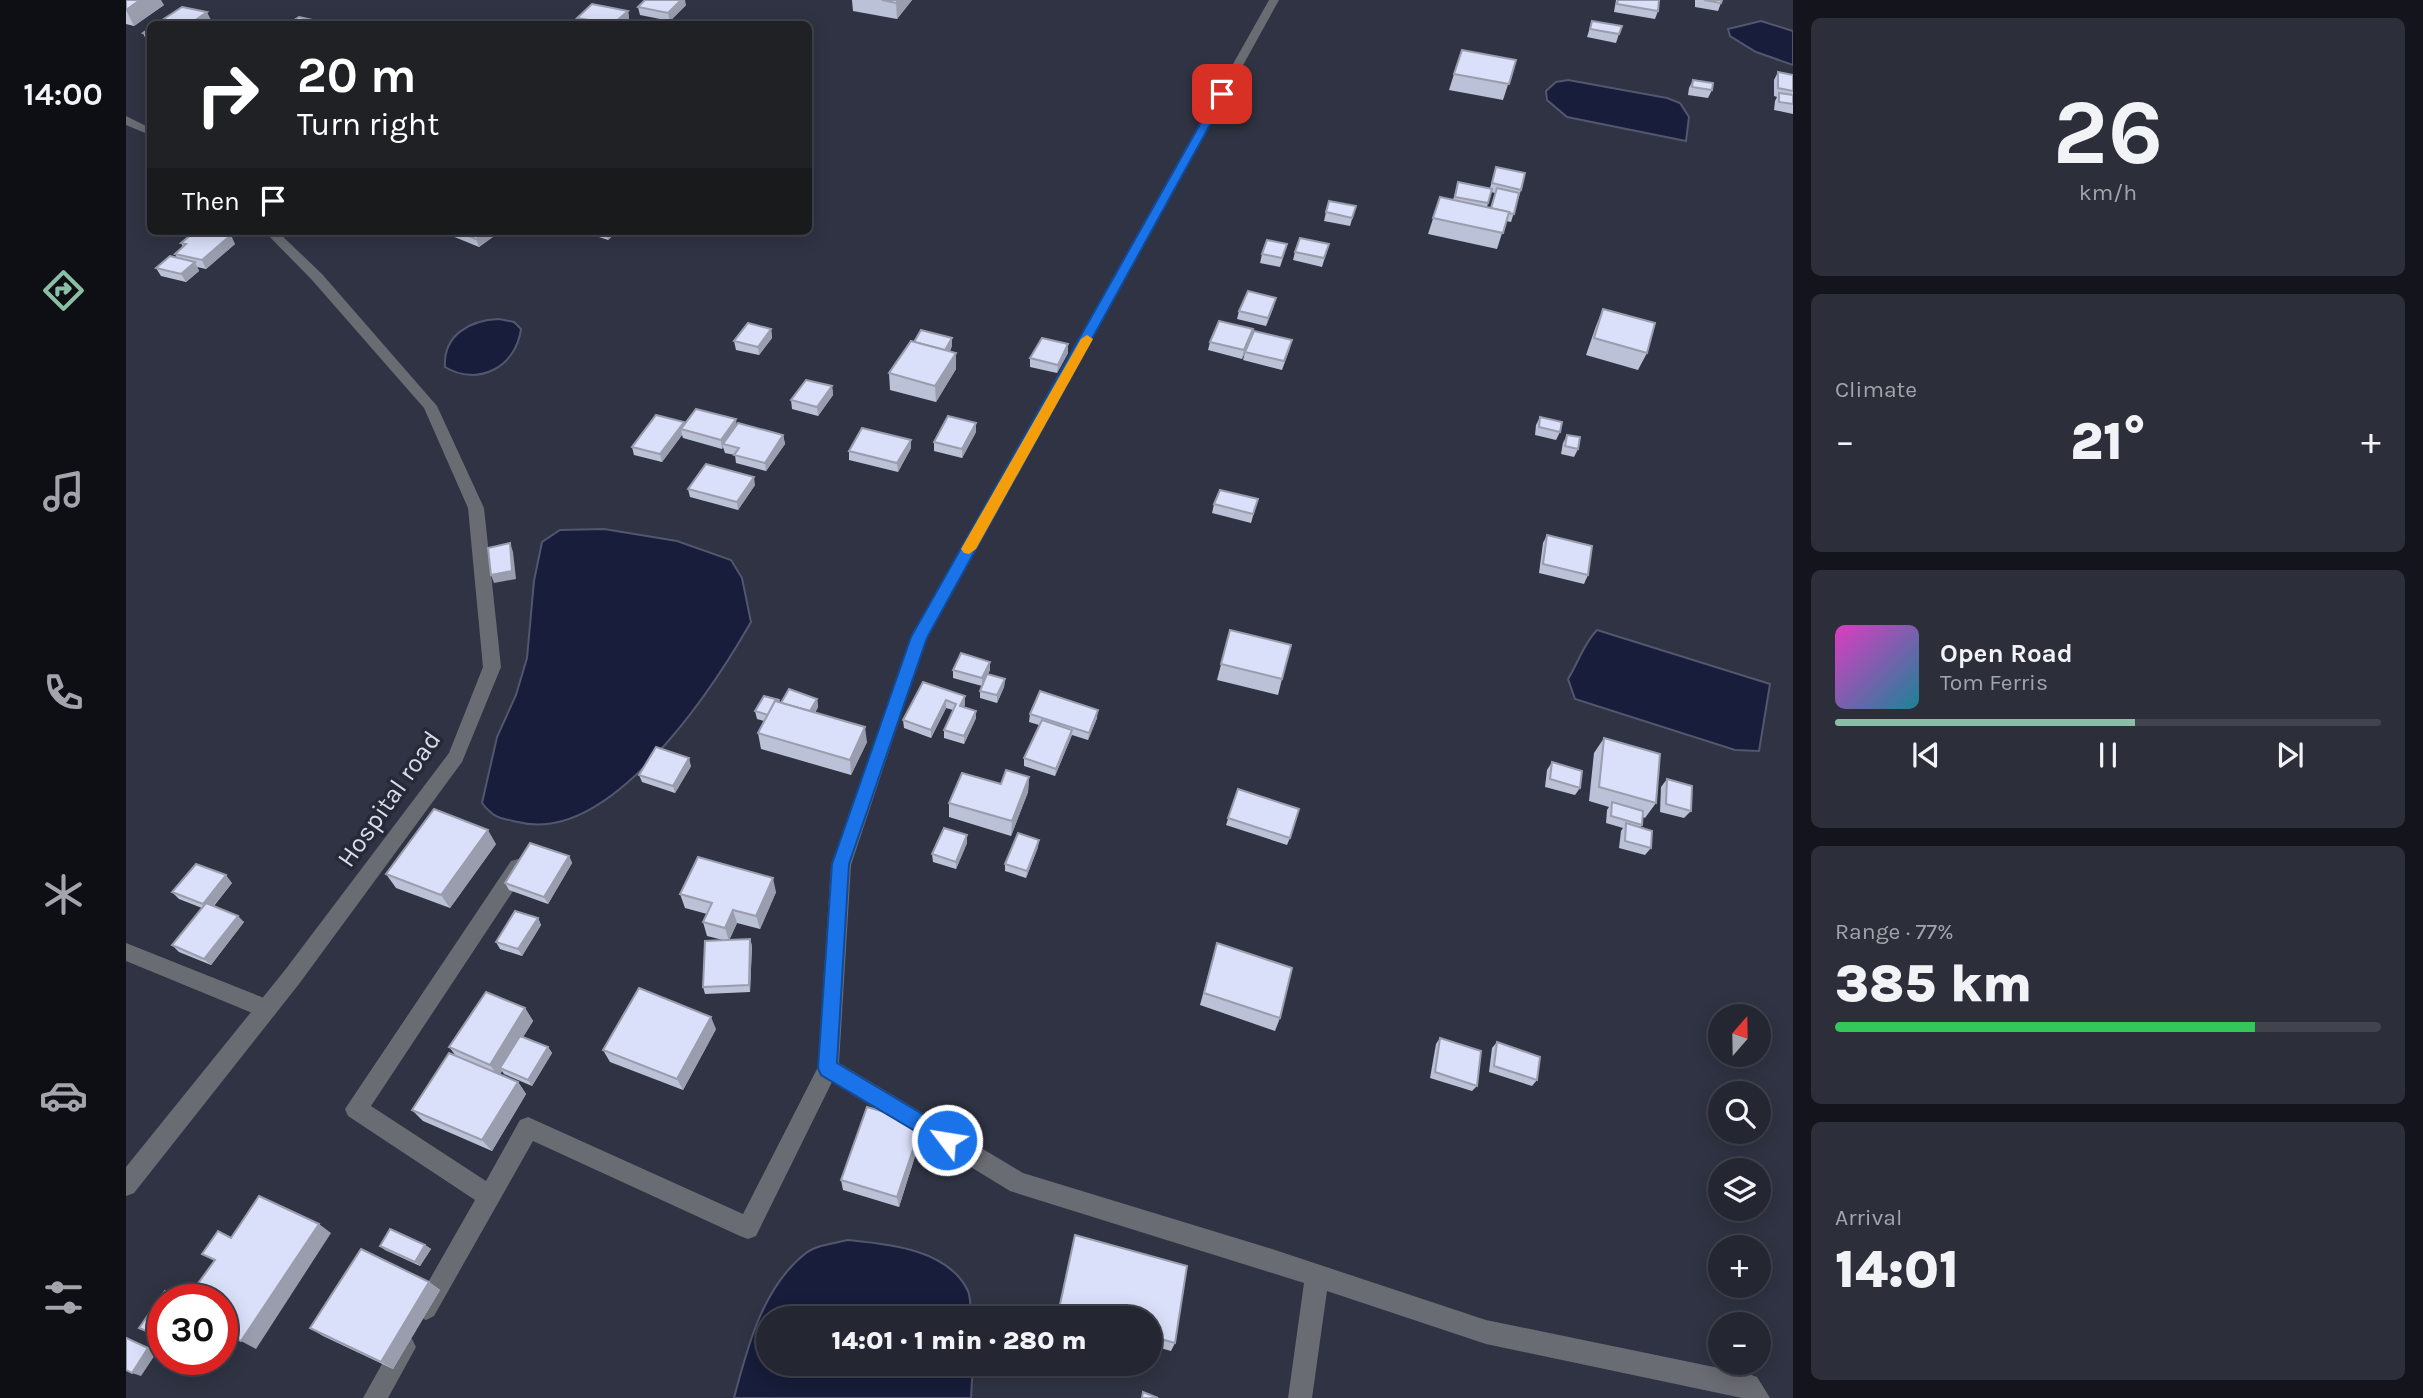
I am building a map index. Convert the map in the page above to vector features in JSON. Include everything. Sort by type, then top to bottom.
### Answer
[{"type":"street","points":[[375,1398],[528,1128],[748,1228],[828,1068],[841,864],[919,637],[1274,0]]},
{"type":"street","points":[[126,120],[147,130]]},
{"type":"street","name":"Hospital road","points":[[126,1185],[267,1009],[456,757],[492,667],[476,508],[430,407],[317,277],[274,235]]},
{"type":"street","points":[[489,1196],[356,1109],[524,858]]},
{"type":"street","points":[[126,951],[267,1009]]},
{"type":"street","points":[[828,1068],[1018,1182],[1486,1332],[1748,1386],[1758,1398]]},
{"type":"street","points":[[1300,1398],[1317,1276]]},
{"type":"water","points":[[1761,21],[1793,31],[1793,65],[1756,52],[1730,36],[1728,29]]},
{"type":"water","points":[[1568,80],[1667,98],[1680,103],[1689,117],[1686,141],[1567,117],[1547,100],[1546,91],[1556,82]]},
{"type":"water","points":[[499,319],[514,322],[521,329],[512,354],[503,363],[494,370],[470,375],[445,367],[449,346],[460,331],[478,322]]},
{"type":"water","points":[[604,529],[677,541],[731,560],[742,578],[751,622],[711,685],[684,721],[622,787],[588,810],[553,823],[518,822],[501,818],[490,812],[482,803],[497,737],[516,695],[527,658],[534,581],[542,542],[560,530]]},
{"type":"water","points":[[1597,630],[1770,684],[1759,751],[1735,750],[1575,699],[1568,679]]},
{"type":"water","points":[[848,1240],[898,1247],[932,1257],[959,1277],[968,1291],[971,1306],[765,1306],[791,1267],[810,1250]]},
{"type":"water","points":[[756,1326],[756,1376],[972,1376],[971,1398],[734,1398]]},
{"type":"building","points":[[126,0],[140,0],[126,10]]},
{"type":"building","points":[[645,0],[681,0],[668,13],[638,7]]},
{"type":"building","points":[[1618,0],[1659,0],[1658,11],[1617,4]]},
{"type":"building","points":[[592,4],[628,11],[616,21],[577,18]]},
{"type":"building","points":[[182,7],[207,12],[194,21],[161,21]]},
{"type":"building","points":[[299,17],[317,21],[293,21]]},
{"type":"building","points":[[1592,21],[1622,26],[1619,34],[1590,29]]},
{"type":"building","points":[[1462,50],[1516,60],[1509,84],[1454,74]]},
{"type":"building","points":[[1778,72],[1793,75],[1793,91],[1778,88]]},
{"type":"building","points":[[1693,80],[1713,83],[1712,90],[1692,87]]},
{"type":"building","points":[[1779,93],[1793,95],[1793,104],[1779,102]]},
{"type":"building","points":[[1496,167],[1525,173],[1521,190],[1492,183]]},
{"type":"building","points":[[1458,182],[1492,189],[1488,203],[1455,197]]},
{"type":"building","points":[[1497,188],[1519,193],[1514,214],[1491,208]]},
{"type":"building","points":[[1440,197],[1509,212],[1503,233],[1433,218]]},
{"type":"building","points":[[1329,201],[1356,206],[1352,218],[1326,212]]},
{"type":"building","points":[[191,235],[231,235],[202,260],[175,254],[186,244],[181,243]]},
{"type":"building","points":[[1300,238],[1329,244],[1324,258],[1295,252]]},
{"type":"building","points":[[1267,240],[1287,244],[1282,258],[1262,254]]},
{"type":"building","points":[[170,256],[195,262],[181,274],[156,268]]},
{"type":"building","points":[[1248,291],[1276,298],[1268,318],[1239,311]]},
{"type":"building","points":[[1603,309],[1655,323],[1647,353],[1594,338]]},
{"type":"building","points":[[1219,321],[1253,329],[1244,350],[1210,342]]},
{"type":"building","points":[[748,323],[771,329],[758,347],[734,341]]},
{"type":"building","points":[[921,330],[952,338],[945,350],[914,342]]},
{"type":"building","points":[[1254,331],[1292,340],[1284,361],[1245,352]]},
{"type":"building","points":[[1042,338],[1068,344],[1058,365],[1030,358]]},
{"type":"building","points":[[911,341],[956,353],[935,386],[889,373]]},
{"type":"building","points":[[806,380],[832,386],[817,407],[791,400]]},
{"type":"building","points":[[696,409],[736,419],[721,440],[681,429]]},
{"type":"building","points":[[656,415],[684,422],[660,454],[632,447]]},
{"type":"building","points":[[948,416],[976,423],[962,449],[934,442]]},
{"type":"building","points":[[1540,417],[1562,422],[1560,432],[1539,427]]},
{"type":"building","points":[[738,423],[783,435],[765,463],[734,455],[739,448],[723,444]]},
{"type":"building","points":[[862,428],[911,440],[897,463],[849,451]]},
{"type":"building","points":[[1567,435],[1580,437],[1578,449],[1565,446]]},
{"type":"building","points":[[706,464],[754,477],[737,502],[688,489]]},
{"type":"building","points":[[1220,490],[1258,499],[1253,514],[1214,504]]},
{"type":"building","points":[[1547,535],[1592,546],[1588,575],[1543,564]]},
{"type":"building","points":[[510,543],[512,571],[491,575],[488,548]]},
{"type":"building","points":[[1230,630],[1291,645],[1282,679],[1221,664]]},
{"type":"building","points":[[961,653],[990,662],[982,678],[953,670]]},
{"type":"building","points":[[987,674],[1005,679],[997,695],[980,691]]},
{"type":"building","points":[[923,682],[965,696],[960,706],[976,711],[964,736],[944,730],[956,704],[946,700],[931,730],[903,720]]},
{"type":"building","points":[[789,689],[817,699],[810,711],[781,703]]},
{"type":"building","points":[[1040,691],[1098,710],[1089,733],[1030,714]]},
{"type":"building","points":[[764,696],[779,700],[775,701],[768,715],[755,711]]},
{"type":"building","points":[[775,701],[865,727],[850,760],[758,733]]},
{"type":"building","points":[[1042,720],[1072,730],[1056,769],[1024,758]]},
{"type":"building","points":[[1604,738],[1660,754],[1656,803],[1599,787]]},
{"type":"building","points":[[656,747],[689,758],[673,786],[639,775]]},
{"type":"building","points":[[1552,762],[1582,771],[1580,788],[1550,779]]},
{"type":"building","points":[[1006,770],[1029,777],[1012,821],[949,803],[962,773],[1001,784]]},
{"type":"building","points":[[1667,779],[1692,786],[1691,811],[1666,804]]},
{"type":"building","points":[[1238,789],[1299,809],[1290,838],[1228,818]]},
{"type":"building","points":[[1612,802],[1643,811],[1642,825],[1611,816]]},
{"type":"building","points":[[434,809],[488,830],[441,895],[386,874]]},
{"type":"building","points":[[1626,823],[1652,831],[1651,848],[1625,841]]},
{"type":"building","points":[[944,828],[967,835],[956,862],[932,854]]},
{"type":"building","points":[[1018,833],[1039,840],[1027,871],[1005,864]]},
{"type":"building","points":[[530,843],[569,856],[544,897],[505,883]]},
{"type":"building","points":[[698,857],[773,878],[756,916],[733,910],[725,928],[703,922],[712,903],[680,894]]},
{"type":"building","points":[[196,864],[226,875],[203,904],[172,892]]},
{"type":"building","points":[[206,903],[238,916],[204,959],[172,945]]},
{"type":"building","points":[[515,911],[538,918],[518,949],[496,942]]},
{"type":"building","points":[[750,939],[749,985],[703,987],[705,941]]},
{"type":"building","points":[[1217,943],[1292,968],[1280,1018],[1204,993]]},
{"type":"building","points":[[639,988],[711,1017],[677,1079],[603,1050]]},
{"type":"building","points":[[486,992],[525,1008],[490,1065],[449,1047]]},
{"type":"building","points":[[520,1036],[548,1047],[528,1080],[500,1068]]},
{"type":"building","points":[[1440,1038],[1481,1051],[1477,1086],[1435,1072]]},
{"type":"building","points":[[1497,1042],[1540,1057],[1537,1080],[1494,1066]]},
{"type":"building","points":[[449,1053],[518,1082],[482,1140],[412,1110]]},
{"type":"building","points":[[867,1107],[922,1123],[897,1197],[841,1180]]},
{"type":"building","points":[[259,1196],[319,1224],[241,1341],[238,1340],[238,1284],[198,1284],[215,1260],[202,1254],[218,1231],[231,1238]]},
{"type":"building","points":[[390,1229],[425,1245],[415,1262],[380,1246]]},
{"type":"building","points":[[1075,1235],[1187,1266],[1175,1343],[1162,1339],[1162,1306],[1060,1306]]},
{"type":"building","points":[[361,1249],[429,1282],[381,1362],[310,1328]]},
{"type":"building","points":[[147,1317],[147,1331],[139,1328]]},
{"type":"building","points":[[126,1338],[147,1350],[132,1373],[126,1370]]},
{"type":"building","points":[[1143,1392],[1158,1398],[1142,1398]]},
{"type":"slow traffic","points":[[969,549],[1087,339]]},
{"type":"route","points":[[947,1140],[828,1068],[841,864],[919,637],[1222,94]]}]
